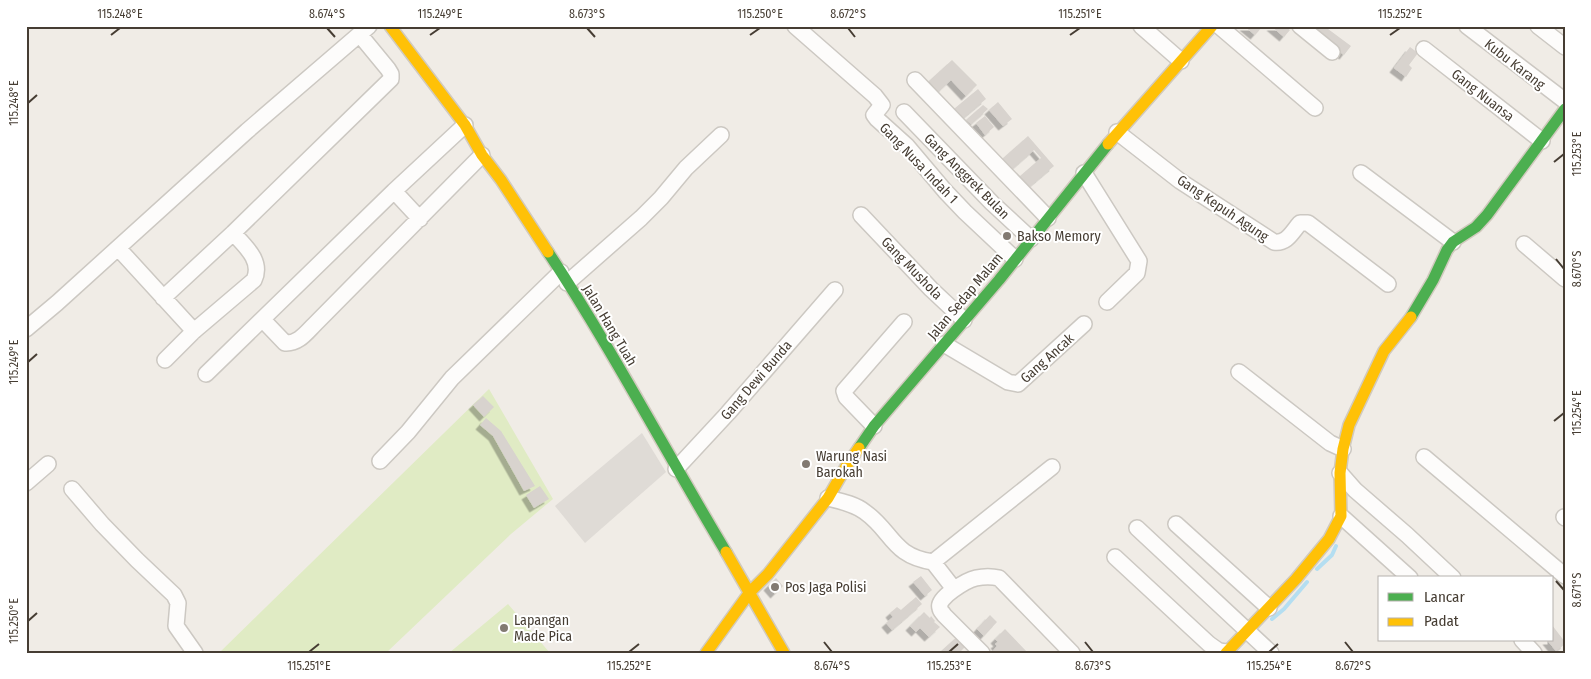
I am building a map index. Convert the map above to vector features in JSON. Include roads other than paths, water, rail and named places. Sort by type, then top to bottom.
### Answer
[{"type":"street","name":"Jalan Hang Tuah","points":[[390,26],[465,125],[482,155],[501,180],[564,277],[642,407],[676,469],[750,592],[784,653]]},
{"type":"street","name":"Gang Nusa Indah 1","points":[[795,26],[876,96],[882,105],[874,115],[877,119],[907,146],[941,188],[1015,259]]},
{"type":"street","points":[[1141,26],[1181,61]]},
{"type":"street","name":"Jalan Sedap Malam","points":[[706,653],[750,592],[833,499],[854,454],[874,426],[950,348],[964,320],[1048,218],[1089,180],[1181,61],[1212,26]]},
{"type":"street","points":[[1300,26],[1332,52]]},
{"type":"street","name":"Kubu Karang","points":[[1466,26],[1565,101]]},
{"type":"street","points":[[1538,26],[1565,46]]},
{"type":"street","points":[[1222,29],[1315,108]]},
{"type":"street","points":[[26,329],[247,131],[365,30],[391,74],[391,79],[234,233],[163,298]]},
{"type":"street","name":"Gang Nuansa","points":[[1424,49],[1542,141]]},
{"type":"street","points":[[915,80],[1048,218]]},
{"type":"street","points":[[1115,557],[1219,651],[1227,652],[1251,634],[1269,608],[1329,539],[1347,522],[1347,481],[1343,449],[1349,425],[1384,351],[1417,308],[1434,280],[1447,250],[1453,242],[1476,227],[1488,214],[1565,109]]},
{"type":"street","name":"Gang Anggrek Bulan","points":[[904,112],[992,203],[1031,239]]},
{"type":"street","points":[[206,374],[394,191],[465,125]]},
{"type":"street","points":[[380,461],[408,432],[452,378],[564,277],[641,218],[686,168],[721,135]]},
{"type":"street","name":"Gang Kepuh Agung","points":[[1122,136],[1180,181],[1274,242],[1285,241],[1300,223],[1308,223],[1388,284]]},
{"type":"street","points":[[262,320],[286,343],[296,342],[482,155]]},
{"type":"street","points":[[1361,173],[1453,242]]},
{"type":"street","points":[[1089,180],[1139,261],[1137,273],[1107,302]]},
{"type":"street","points":[[394,191],[420,218]]},
{"type":"street","name":"Gang Mushola","points":[[860,215],[918,276],[964,320]]},
{"type":"street","points":[[165,360],[254,280],[257,274],[257,264],[234,233]]},
{"type":"street","points":[[1524,244],[1565,279]]},
{"type":"street","points":[[118,248],[194,332]]},
{"type":"street","name":"Gang Dewi Bunda","points":[[676,469],[835,290]]},
{"type":"street","points":[[874,426],[846,397],[844,391],[904,322]]},
{"type":"street","name":"Gang Ancak","points":[[950,348],[1008,382],[1018,384],[1084,324]]},
{"type":"street","points":[[1239,372],[1330,444],[1343,449]]},
{"type":"street","points":[[1424,457],[1565,576]]},
{"type":"street","points":[[26,483],[48,464]]},
{"type":"street","points":[[933,562],[1052,467]]},
{"type":"street","points":[[1347,481],[1451,576]]},
{"type":"street","points":[[72,490],[102,524],[174,595],[178,603],[176,626],[195,653]]},
{"type":"street","points":[[833,499],[864,511],[902,551],[910,556],[933,562],[954,589]]},
{"type":"street","points":[[1347,522],[1408,576]]},
{"type":"street","points":[[1176,524],[1269,608]]},
{"type":"street","points":[[1137,528],[1271,653]]},
{"type":"street","points":[[982,653],[939,608],[943,598],[954,589],[974,578],[990,576],[1000,578],[1072,653]]},
{"type":"street","points":[[1524,642],[1534,653]]},
{"type":"waterway","points":[[1317,569],[1332,555],[1336,546]]},
{"type":"waterway","points":[[1272,619],[1284,609],[1307,582]]},
{"type":"place","name":"Bakso Memory","points":[[1007,236]]},
{"type":"place","name":"Warung Nasi Barokah","points":[[806,464]]},
{"type":"place","name":"Pos Jaga Polisi","points":[[775,587]]},
{"type":"place","name":"Lapangan Made Pica","points":[[504,628]]}]
